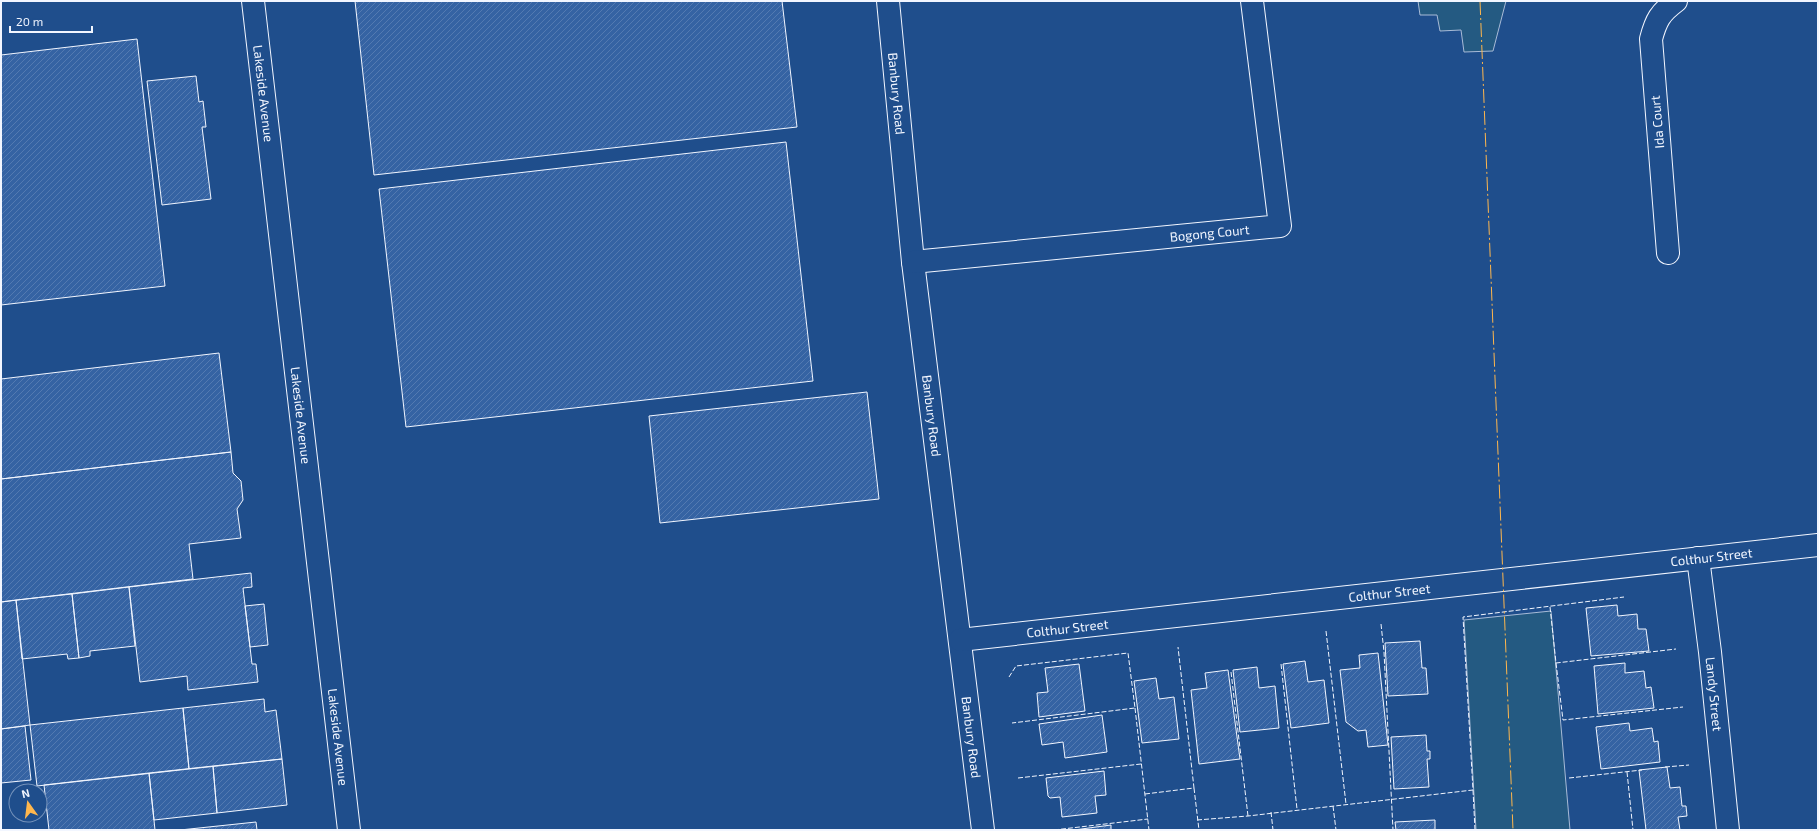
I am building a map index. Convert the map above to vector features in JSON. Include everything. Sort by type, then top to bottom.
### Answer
[{"type":"street","name":"Lakeside Avenue","points":[[253,1],[349,830]]},
{"type":"street","name":"Banbury Road","points":[[888,1],[914,262],[983,830]]},
{"type":"street","name":"Bogong Court","points":[[914,262],[1280,226],[1252,1]]},
{"type":"street","name":"Ida Court","points":[[1668,253],[1651,39],[1655,24],[1663,11],[1676,1]]},
{"type":"street","name":"Colthur Street","points":[[960,640],[1818,545]]},
{"type":"street","name":"Landy Street","points":[[1698,558],[1710,652],[1728,830]]},
{"type":"shaded area","points":[[1418,1],[1506,1],[1493,51],[1464,52],[1461,30],[1440,31],[1437,15],[1420,15]]},
{"type":"shaded area","points":[[1551,611],[1570,830],[1476,830],[1464,620]]},
{"type":"building","points":[[355,1],[782,1],[797,127],[374,175]]},
{"type":"building","points":[[137,39],[165,286],[1,305],[1,55]]},
{"type":"building","points":[[196,76],[199,102],[203,101],[206,127],[202,127],[211,199],[162,205],[147,81]]},
{"type":"building","points":[[786,142],[813,381],[406,427],[379,189]]},
{"type":"building","points":[[219,353],[231,452],[1,479],[1,379]]},
{"type":"building","points":[[867,392],[879,499],[660,523],[649,416]]},
{"type":"building","points":[[231,452],[233,473],[241,481],[243,500],[237,509],[241,538],[189,544],[193,579],[1,602],[1,479]]},
{"type":"building","points":[[251,573],[252,587],[243,588],[252,664],[256,664],[258,682],[188,690],[187,676],[140,682],[129,587]]},
{"type":"building","points":[[129,587],[135,646],[90,651],[90,656],[79,658],[72,594]]},
{"type":"building","points":[[72,594],[79,658],[68,659],[67,654],[22,659],[16,600]]},
{"type":"building","points":[[16,600],[30,725],[1,729],[1,602]]},
{"type":"building","points":[[264,604],[268,645],[250,647],[245,606]]},
{"type":"building","points":[[1617,605],[1618,616],[1637,614],[1638,629],[1646,629],[1649,651],[1591,656],[1586,608]]},
{"type":"building","points":[[1420,641],[1422,668],[1426,668],[1428,694],[1388,696],[1385,643]]},
{"type":"building","points":[[1378,653],[1388,745],[1368,747],[1366,730],[1358,731],[1346,722],[1340,670],[1360,668],[1359,655]]},
{"type":"building","points":[[1305,661],[1308,682],[1324,680],[1329,723],[1291,728],[1283,664]]},
{"type":"building","points":[[1625,663],[1625,673],[1644,671],[1646,688],[1651,687],[1654,708],[1598,714],[1594,666]]},
{"type":"building","points":[[1079,664],[1085,711],[1039,717],[1037,693],[1048,692],[1045,668]]},
{"type":"building","points":[[1257,667],[1259,688],[1275,686],[1279,728],[1240,732],[1233,670]]},
{"type":"building","points":[[1228,670],[1240,759],[1199,764],[1191,690],[1207,688],[1205,673]]},
{"type":"building","points":[[1156,678],[1159,699],[1174,697],[1179,739],[1142,743],[1134,681]]},
{"type":"building","points":[[264,699],[265,712],[276,710],[282,759],[189,769],[183,708]]},
{"type":"building","points":[[183,708],[189,769],[48,785],[48,783],[37,783],[30,725]]},
{"type":"building","points":[[1102,715],[1107,752],[1065,758],[1063,742],[1042,745],[1039,724]]},
{"type":"building","points":[[1629,723],[1630,731],[1652,728],[1654,742],[1658,741],[1660,762],[1601,769],[1596,727]]},
{"type":"building","points":[[25,726],[31,780],[1,783],[1,729]]},
{"type":"building","points":[[1426,735],[1427,751],[1430,751],[1430,759],[1427,759],[1429,787],[1394,789],[1391,737]]},
{"type":"building","points":[[282,759],[287,805],[217,813],[213,766]]},
{"type":"building","points":[[213,766],[217,813],[154,820],[149,773]]},
{"type":"building","points":[[1667,767],[1670,788],[1680,787],[1682,806],[1686,806],[1687,816],[1678,817],[1680,830],[1646,830],[1639,770]]},
{"type":"building","points":[[1104,771],[1106,795],[1095,796],[1097,813],[1062,817],[1060,797],[1050,798],[1048,796],[1046,778]]},
{"type":"building","points":[[149,773],[155,830],[49,830],[48,785]]},
{"type":"building","points":[[1435,820],[1435,830],[1396,830],[1395,822]]},
{"type":"building","points":[[256,822],[257,830],[180,830]]},
{"type":"building","points":[[1111,825],[1111,830],[1074,830]]},
{"type":"fence","points":[[1197,820],[1248,816],[1473,790],[1463,617],[1624,597]]},
{"type":"fence","points":[[1550,607],[1556,663],[1676,649]]},
{"type":"fence","points":[[1381,624],[1384,652],[1393,830]]},
{"type":"fence","points":[[1326,631],[1346,804]]},
{"type":"fence","points":[[1145,794],[1194,788],[1178,647]]},
{"type":"fence","points":[[1009,677],[1016,666],[1128,653],[1135,708],[1012,723]]},
{"type":"fence","points":[[1556,663],[1563,720],[1683,707]]},
{"type":"fence","points":[[1281,664],[1297,809]]},
{"type":"fence","points":[[1231,672],[1248,816]]},
{"type":"fence","points":[[1135,708],[1149,830]]},
{"type":"fence","points":[[1018,778],[1141,764]]},
{"type":"fence","points":[[1665,767],[1689,765]]},
{"type":"fence","points":[[1569,778],[1642,770]]},
{"type":"fence","points":[[1627,772],[1633,830]]},
{"type":"fence","points":[[1194,788],[1199,830]]},
{"type":"fence","points":[[1473,790],[1475,830]]},
{"type":"fence","points":[[1333,806],[1336,830]]},
{"type":"fence","points":[[1271,812],[1273,830]]},
{"type":"fence","points":[[1054,830],[1148,819]]},
{"type":"power","points":[[1480,1],[1513,830]]}]
